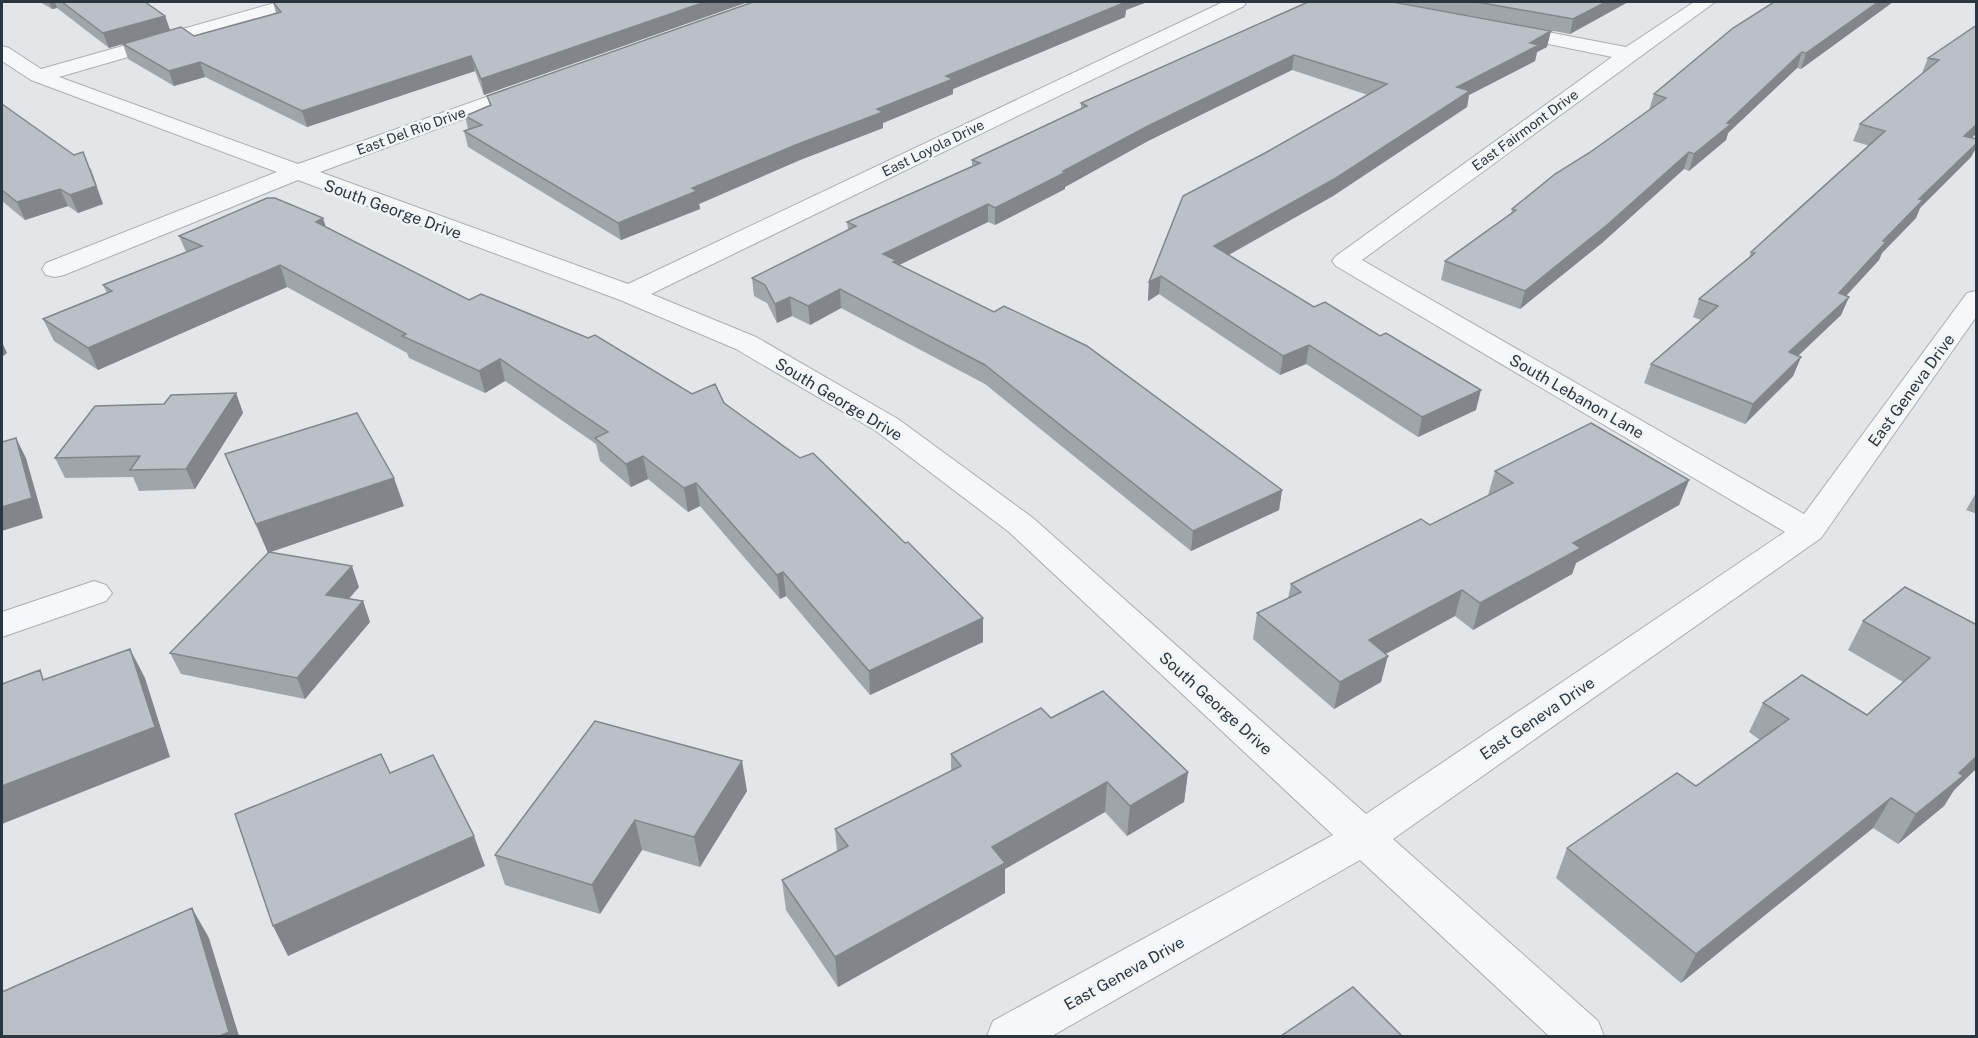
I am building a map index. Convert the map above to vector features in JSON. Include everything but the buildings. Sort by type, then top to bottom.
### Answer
[{"type":"street","points":[[39,76],[297,2]]},
{"type":"street","name":"East Loyola Drive","points":[[629,294],[1237,2]]},
{"type":"street","name":"East Fairmont Drive","points":[[1345,261],[1629,54],[1706,2]]},
{"type":"street","points":[[1483,26],[1629,54]]},
{"type":"street","name":"South George Drive","points":[[2,52],[39,76],[296,173],[629,294],[746,343],[887,425],[1021,525],[1581,1036]]},
{"type":"street","name":"East Del Rio Drive","points":[[55,269],[296,173],[555,79]]},
{"type":"street","name":"South Lebanon Lane","points":[[1345,261],[1809,531]]},
{"type":"street","name":"East Geneva Drive","points":[[1010,1036],[1363,838],[1809,531],[1977,298]]},
{"type":"street","points":[[2,625],[94,593]]}]
